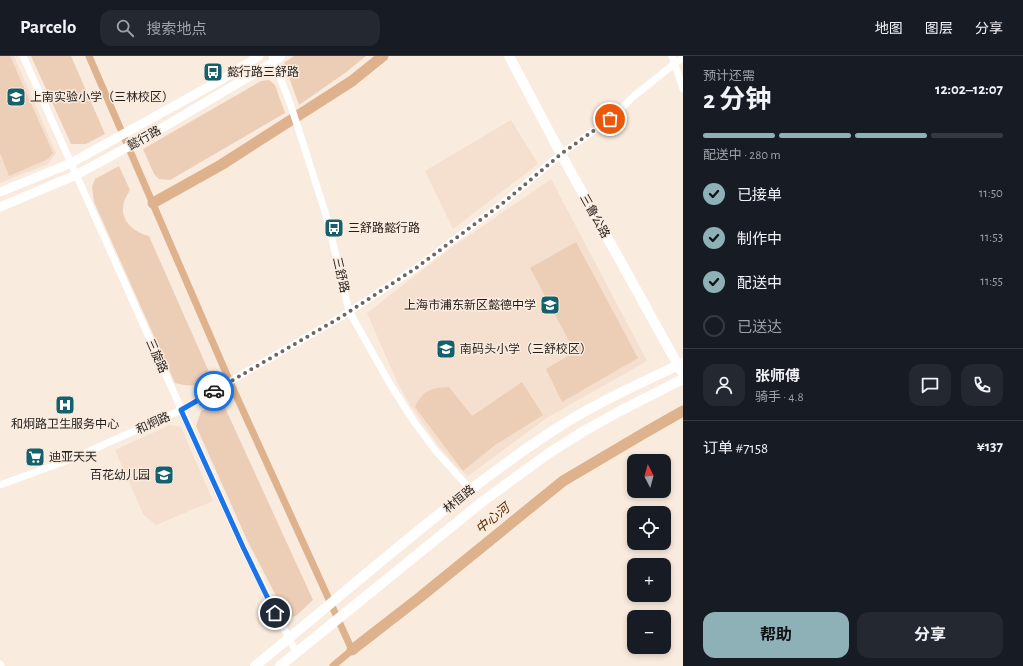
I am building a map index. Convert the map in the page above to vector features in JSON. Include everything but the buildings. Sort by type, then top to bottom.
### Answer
[{"type":"main road","name":"三鲁公路","points":[[509,56],[561,154],[681,368]]},
{"type":"main road","name":"林恒路","points":[[255,666],[470,489],[540,439],[576,417],[681,368]]},
{"type":"main road","name":"林恒路","points":[[280,666],[482,502],[550,453],[614,415],[683,379]]},
{"type":"street","name":"三旋路","points":[[23,56],[243,547],[288,639],[296,652]]},
{"type":"street","name":"懿行路","points":[[0,192],[71,163],[221,80],[259,56]]},
{"type":"street","points":[[672,56],[683,89]]},
{"type":"street","name":"和炯路","points":[[0,486],[74,458],[181,410],[230,382],[416,268],[503,203],[561,154],[610,119],[634,96],[683,57]]},
{"type":"street","name":"懿行路","points":[[0,207],[76,175],[150,135],[276,58]]},
{"type":"street","name":"三舒路","points":[[276,58],[329,224],[349,310],[390,384],[415,422],[435,450],[470,489]]},
{"type":"shaded area","name":"上南实验小学（三林校区）","points":[[0,56],[14,56],[56,153],[48,164],[0,183]]},
{"type":"shaded area","name":"上南实验小学（三林校区）","points":[[0,56],[10,56],[53,153],[48,159],[9,176],[0,153]]},
{"type":"shaded area","points":[[31,56],[71,56],[105,134],[86,144],[71,144]]},
{"type":"shaded area","points":[[294,56],[366,56],[345,73],[299,105],[284,63]]},
{"type":"shaded area","points":[[269,80],[275,85],[285,113],[170,180],[159,179],[154,174],[143,149],[261,81]]},
{"type":"shaded area","points":[[511,120],[538,164],[453,229],[425,171]]},
{"type":"shaded area","points":[[119,166],[130,190],[124,200],[123,208],[125,220],[138,232],[149,236],[213,381],[194,385],[175,383],[94,202],[92,187],[95,179]]},
{"type":"shaded area","points":[[551,179],[647,361],[548,417],[468,476],[456,466],[438,445],[407,400],[398,384],[367,313],[451,248]]},
{"type":"shaded area","points":[[576,242],[638,358],[562,402],[546,369],[575,352],[530,268]]},
{"type":"shaded area","points":[[522,382],[543,415],[495,445],[463,471],[415,407],[425,393],[437,388],[449,387],[472,416]]},
{"type":"shaded area","points":[[222,401],[313,600],[296,616],[291,617],[285,613],[248,542],[196,426],[201,411]]},
{"type":"shaded area","name":"百花幼儿园","points":[[170,425],[181,427],[213,501],[156,525],[143,514],[115,450]]},
{"type":"waterway","points":[[89,56],[230,382],[352,650],[333,666]]},
{"type":"waterway","points":[[153,203],[221,165],[352,81],[383,56]]},
{"type":"waterway","name":"中心河","points":[[352,650],[419,598],[563,481],[683,411]]},
{"type":"way so far","points":[[214,391],[341,317],[349,310],[416,268],[503,203],[561,154],[610,119]]},
{"type":"place","name":"懿行路三舒路","points":[[213,72]]},
{"type":"place","name":"上南实验小学（三林校区）","points":[[16,97]]},
{"type":"place","name":"三舒路懿行路","points":[[334,228]]},
{"type":"place","name":"上海市浦东新区懿德中学","points":[[550,305]]},
{"type":"place","name":"南码头小学（三舒校区）","points":[[446,349]]},
{"type":"place","name":"和炯路卫生服务中心","points":[[65,405]]},
{"type":"place","name":"迪亚天天","points":[[35,457]]},
{"type":"place","name":"百花幼儿园","points":[[164,475]]},
{"type":"route","points":[[214,391],[181,410],[243,547],[275,613]]}]
